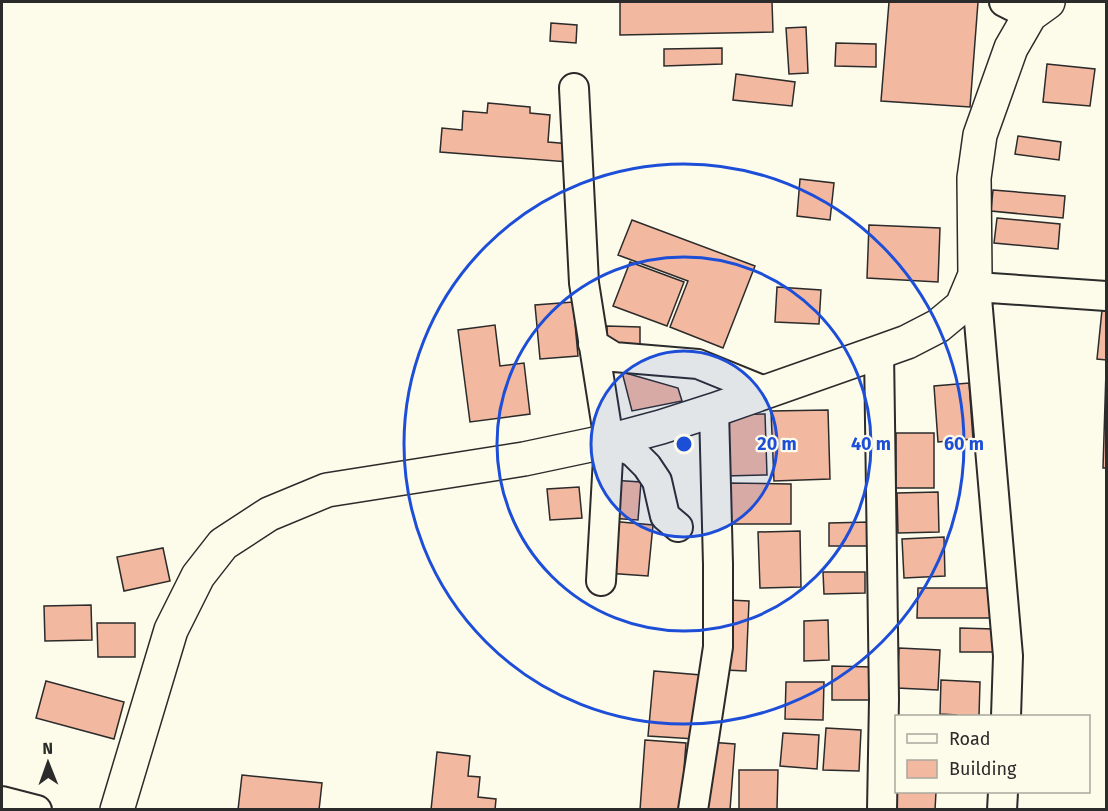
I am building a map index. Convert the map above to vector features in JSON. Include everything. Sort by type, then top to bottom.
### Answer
[{"type":"street","points":[[1006,715],[1008,656],[976,281],[974,178],[980,135],[1027,6]]},
{"type":"street","points":[[574,88],[582,262],[609,441],[601,581]]},
{"type":"street","points":[[976,281],[1107,296]]},
{"type":"street","points":[[117,810],[171,630],[198,576],[223,544],[270,514],[327,490],[524,459],[609,441],[714,410],[907,342],[938,326],[962,306],[976,281]]},
{"type":"street","points":[[593,344],[614,357],[698,363],[766,392]]},
{"type":"street","points":[[879,352],[884,699],[882,810]]},
{"type":"street","points":[[693,810],[718,646],[714,410]]},
{"type":"street","points":[[609,441],[633,452],[647,466],[657,481],[665,516],[678,527]]},
{"type":"street","points":[[1002,810],[1003,793]]},
{"type":"street","points":[[2,801],[37,810]]},
{"type":"building","points":[[620,2],[772,2],[773,32],[620,35]]},
{"type":"building","points":[[889,2],[978,2],[970,107],[881,101]]},
{"type":"building","points":[[551,23],[577,25],[576,43],[550,41]]},
{"type":"building","points":[[806,27],[808,73],[789,74],[786,28]]},
{"type":"building","points":[[836,43],[876,44],[876,67],[835,66]]},
{"type":"building","points":[[722,48],[722,64],[664,66],[664,49]]},
{"type":"building","points":[[1047,64],[1095,69],[1090,106],[1043,102]]},
{"type":"building","points":[[736,74],[795,82],[792,106],[733,100]]},
{"type":"building","points":[[488,103],[530,107],[530,113],[550,115],[548,142],[571,144],[569,162],[440,152],[442,128],[462,130],[463,111],[487,113]]},
{"type":"building","points":[[1018,136],[1061,142],[1059,160],[1015,154]]},
{"type":"building","points":[[800,179],[834,183],[830,220],[797,216]]},
{"type":"building","points":[[993,190],[1065,196],[1063,218],[991,211]]},
{"type":"building","points":[[997,218],[1060,224],[1058,249],[994,243]]},
{"type":"building","points":[[632,220],[755,266],[723,348],[670,327],[688,281],[618,255]]},
{"type":"building","points":[[869,225],[940,228],[938,282],[867,278]]},
{"type":"building","points":[[630,262],[684,282],[667,326],[613,306]]},
{"type":"building","points":[[777,287],[821,290],[819,324],[775,322]]},
{"type":"building","points":[[573,302],[578,356],[540,359],[535,305]]},
{"type":"building","points":[[1102,310],[1106,311],[1106,360],[1097,359]]},
{"type":"building","points":[[495,325],[500,366],[524,363],[530,414],[470,422],[458,330]]},
{"type":"building","points":[[607,326],[640,327],[640,345],[607,344]]},
{"type":"building","points":[[1106,371],[1106,468],[1103,468]]},
{"type":"building","points":[[622,372],[678,388],[682,401],[632,411]]},
{"type":"building","points":[[969,383],[973,439],[938,442],[934,386]]},
{"type":"building","points":[[828,410],[830,479],[774,481],[771,411]]},
{"type":"building","points":[[765,414],[767,475],[725,476],[724,415]]},
{"type":"building","points":[[896,433],[934,433],[934,488],[896,488]]},
{"type":"building","points":[[611,480],[641,482],[638,520],[609,518]]},
{"type":"building","points":[[727,483],[791,484],[791,524],[727,524]]},
{"type":"building","points":[[579,487],[582,518],[550,520],[547,489]]},
{"type":"building","points":[[938,492],[939,532],[898,533],[897,493]]},
{"type":"building","points":[[610,521],[653,525],[648,576],[606,573]]},
{"type":"building","points":[[870,522],[870,546],[829,546],[829,523]]},
{"type":"building","points":[[800,531],[801,587],[760,588],[758,532]]},
{"type":"building","points":[[944,537],[945,576],[904,578],[902,539]]},
{"type":"building","points":[[163,548],[170,581],[124,591],[117,557]]},
{"type":"building","points":[[823,572],[865,572],[865,593],[824,594]]},
{"type":"building","points":[[918,588],[991,588],[991,618],[917,618]]},
{"type":"building","points":[[728,600],[749,601],[746,671],[725,670]]},
{"type":"building","points":[[91,605],[92,640],[45,641],[44,606]]},
{"type":"building","points":[[828,620],[829,660],[804,661],[804,621]]},
{"type":"building","points":[[97,623],[135,623],[135,657],[98,657]]},
{"type":"building","points":[[960,628],[994,629],[993,652],[960,652]]},
{"type":"building","points":[[899,648],[940,650],[938,690],[897,688]]},
{"type":"building","points":[[832,666],[872,667],[872,700],[832,700]]},
{"type":"building","points":[[654,671],[701,675],[695,739],[648,736]]},
{"type":"building","points":[[941,680],[980,682],[979,715],[940,714]]},
{"type":"building","points":[[46,681],[124,702],[114,739],[36,718]]},
{"type":"building","points":[[786,682],[824,682],[823,720],[785,719]]},
{"type":"building","points":[[826,728],[861,730],[859,771],[823,770]]},
{"type":"building","points":[[783,733],[819,735],[817,769],[780,766]]},
{"type":"building","points":[[645,740],[686,743],[681,810],[640,810]]},
{"type":"building","points":[[709,742],[735,744],[730,810],[704,810]]},
{"type":"building","points":[[437,752],[470,756],[468,776],[480,777],[478,797],[496,799],[495,810],[431,810]]},
{"type":"building","points":[[739,770],[778,770],[777,809],[739,809]]},
{"type":"building","points":[[242,775],[322,783],[319,810],[238,810]]},
{"type":"building","points":[[896,793],[936,793],[935,810],[890,810]]}]
